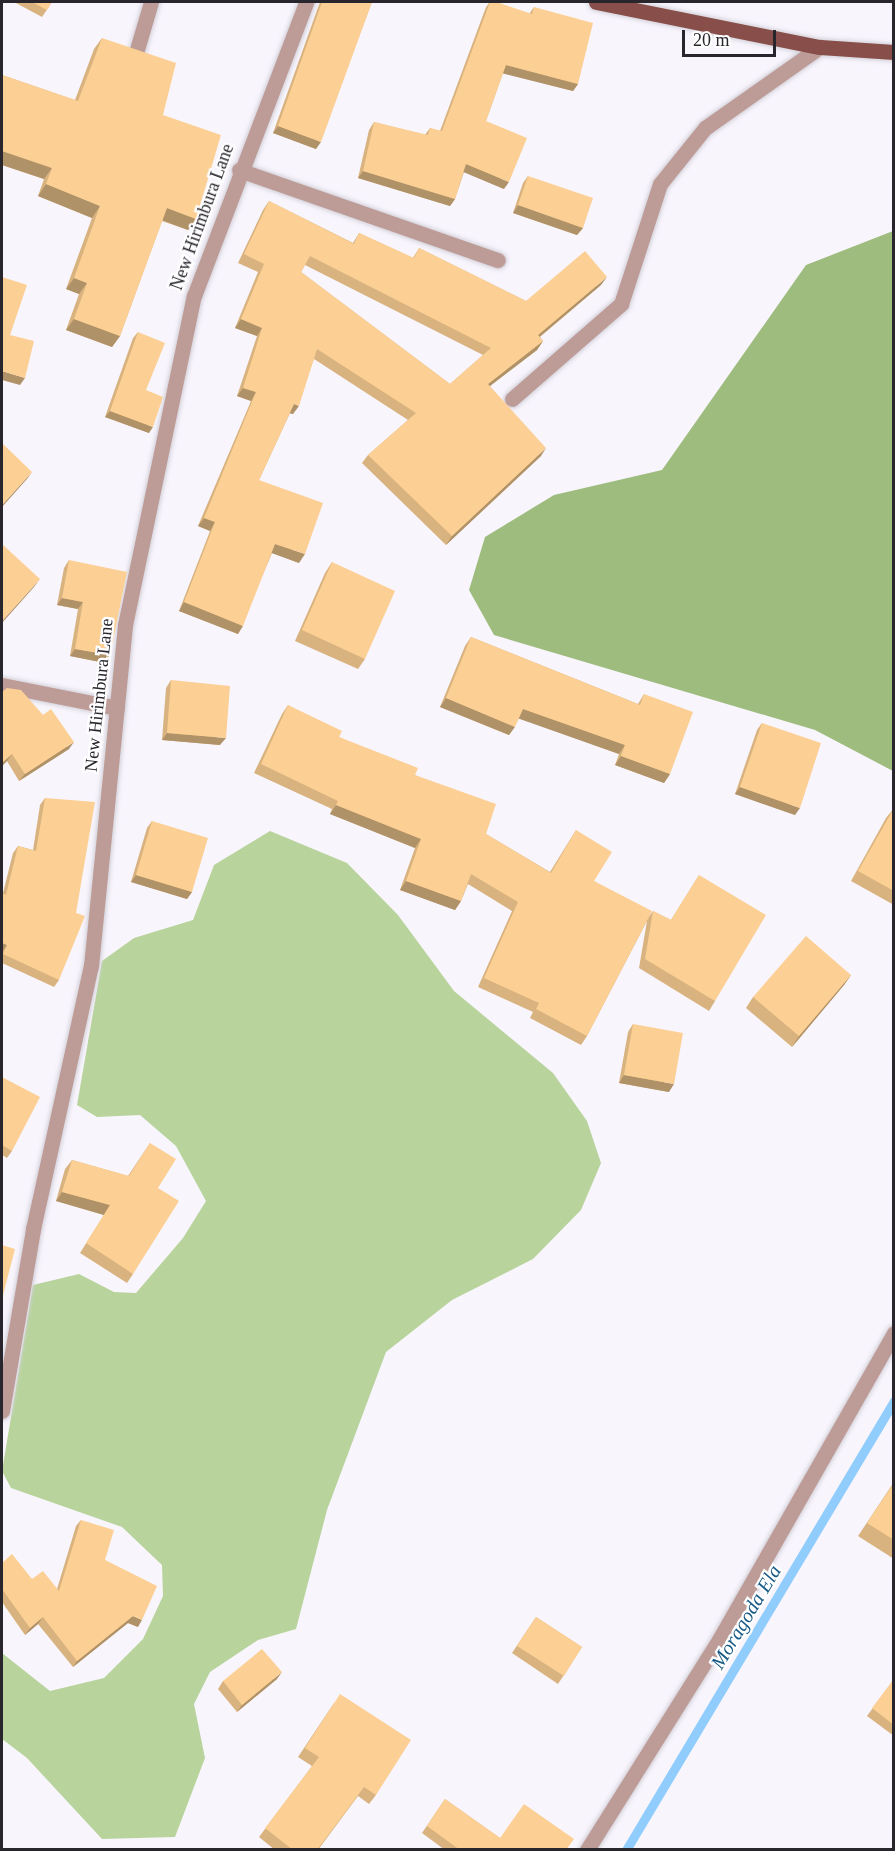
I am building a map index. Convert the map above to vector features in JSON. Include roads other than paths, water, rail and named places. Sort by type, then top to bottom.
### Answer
[{"type":"main road","points":[[601,2],[820,47],[894,52]]},
{"type":"street","points":[[135,53],[151,2]]},
{"type":"street","name":"New Hirimbura Lane","points":[[2,1411],[33,1229],[91,966],[125,625],[194,296],[238,170],[306,2]]},
{"type":"street","points":[[512,399],[621,304],[660,184],[705,128],[820,47]]},
{"type":"street","points":[[238,170],[498,260]]},
{"type":"street","points":[[2,685],[117,708]]},
{"type":"street","points":[[587,1850],[720,1638],[894,1333]]},
{"type":"waterway","name":"Moragoda Ela","points":[[626,1850],[894,1401]]}]
